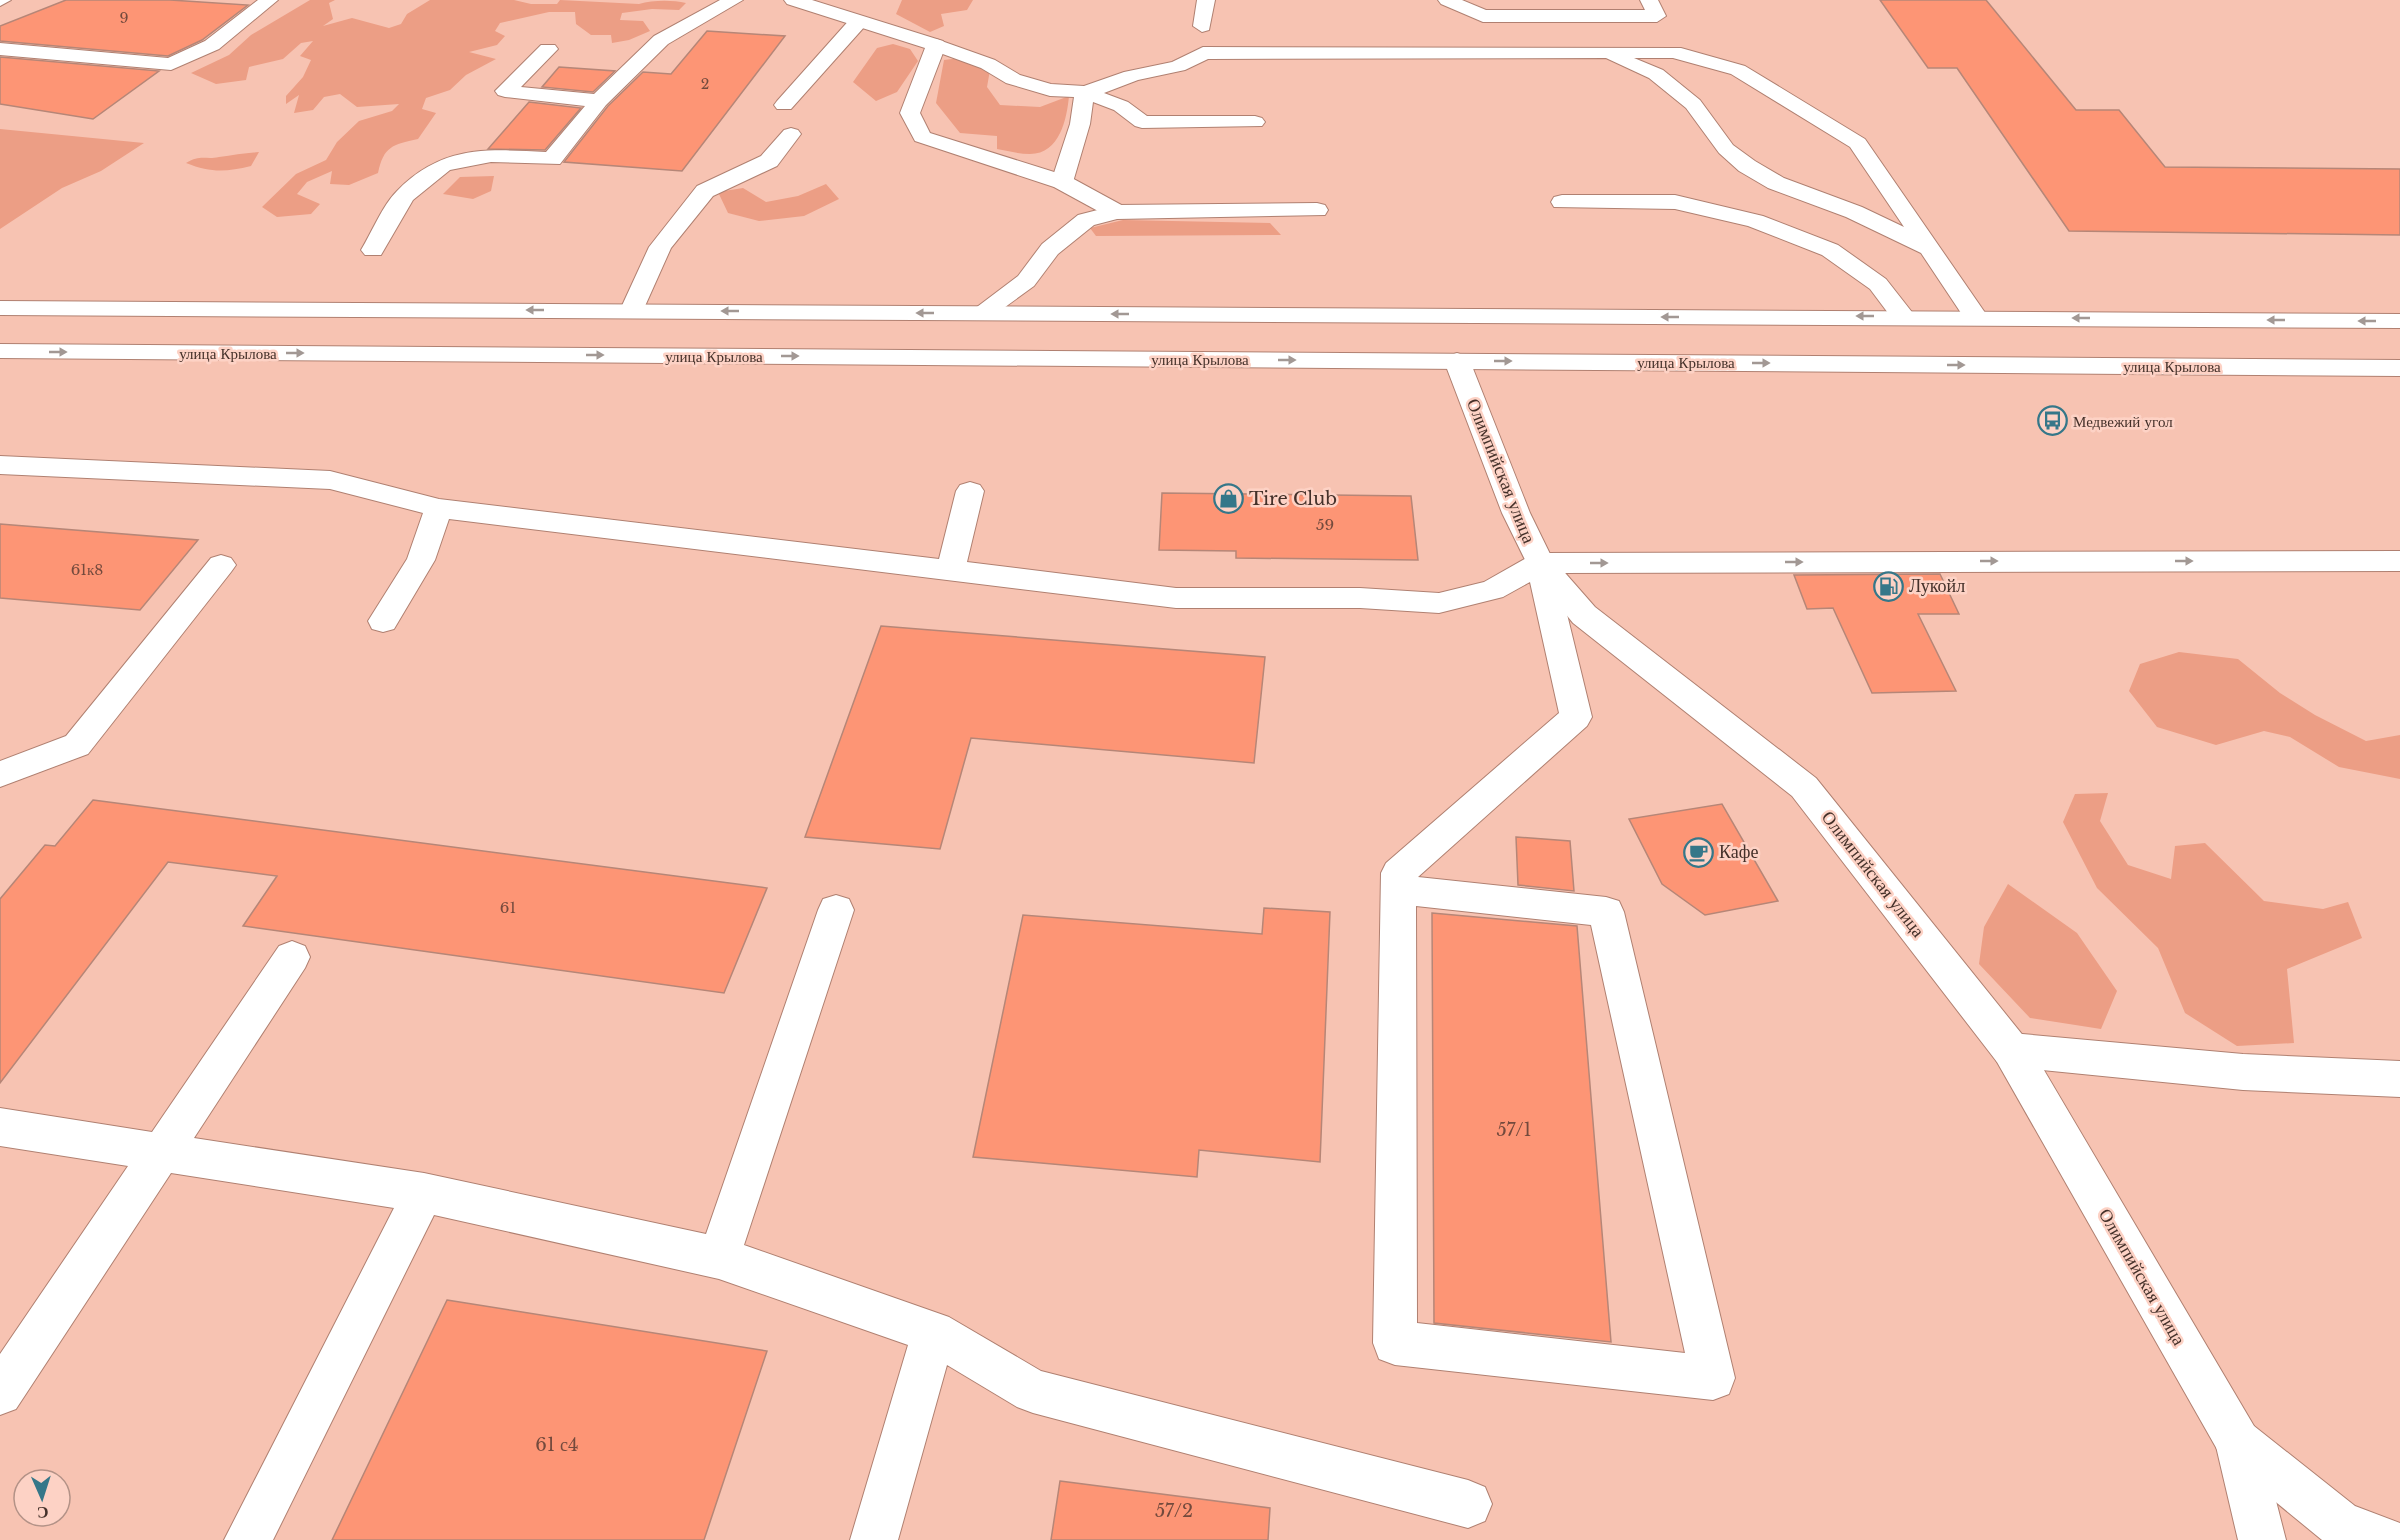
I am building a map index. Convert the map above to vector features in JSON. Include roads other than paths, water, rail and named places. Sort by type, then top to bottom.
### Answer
[{"type":"main road","points":[[0,49],[171,64],[212,45],[269,0]]},
{"type":"main road","points":[[373,250],[404,196],[443,165],[491,156],[552,159],[599,101],[661,40],[734,0]]},
{"type":"main road","points":[[793,0],[936,45],[988,64],[1012,79],[1050,90],[1085,92],[1109,86],[1129,76],[1193,62],[1203,53],[1674,52],[1738,70],[1858,143],[1976,317]]},
{"type":"main road","points":[[1202,26],[1206,0]]},
{"type":"main road","points":[[1448,0],[1480,8],[1657,16],[1649,0]]},
{"type":"main road","points":[[1480,8],[1495,51]]},
{"type":"main road","points":[[784,105],[859,21]]},
{"type":"main road","points":[[936,45],[910,113],[922,137],[1062,182],[1117,212]]},
{"type":"main road","points":[[548,49],[505,91],[599,101]]},
{"type":"main road","points":[[1600,51],[1656,74],[1693,104],[1726,149],[1746,166],[1776,183],[1854,212],[1929,248]]},
{"type":"main road","points":[[1085,92],[1121,106],[1142,122],[1255,122]]},
{"type":"main road","points":[[1062,182],[1080,124],[1085,92]]},
{"type":"main road","points":[[632,310],[660,247],[705,191],[769,161],[791,134]]},
{"type":"main road","points":[[1562,202],[1675,202],[1755,221],[1830,250],[1878,284],[1903,316]]},
{"type":"main road","points":[[981,313],[1026,281],[1050,249],[1086,220],[1117,212],[1317,210]]},
{"type":"main road","points":[[0,308],[1903,316],[2400,321]]},
{"type":"main road","name":"улица Крылова","points":[[0,351],[2400,368]]},
{"type":"main road","name":"Олимпийская улица","points":[[1457,361],[1516,513],[1540,563],[1584,615],[1804,787],[2011,1050],[2238,1442],[2262,1540]]},
{"type":"main road","points":[[0,465],[330,480],[439,508],[1176,598],[1360,598],[1438,603],[1493,590],[1540,563],[2400,561]]},
{"type":"main road","points":[[950,571],[970,491]]},
{"type":"main road","points":[[383,621],[421,560],[439,508]]},
{"type":"main road","points":[[1398,889],[1606,912],[1713,1378],[1395,1343],[1398,873],[1576,717],[1540,563]]},
{"type":"main road","points":[[0,774],[77,745],[221,565]]},
{"type":"main road","points":[[719,1258],[836,910]]},
{"type":"main road","points":[[0,1393],[292,957]]},
{"type":"main road","points":[[2011,1050],[2243,1072],[2400,1079]]},
{"type":"main road","points":[[0,1127],[424,1193],[719,1258],[934,1332],[1033,1390],[1468,1504]]},
{"type":"main road","points":[[248,1540],[424,1193]]},
{"type":"main road","points":[[874,1540],[934,1332]]},
{"type":"main road","name":"Олимпийская улица","points":[[2238,1442],[2341,1525],[2383,1540]]},
{"type":"place","name":"Медвежий угол","points":[[2052,421]]},
{"type":"place","name":"Tire Club","points":[[1228,499]]},
{"type":"place","name":"Лукойл","points":[[1888,586]]},
{"type":"place","name":"Кафе","points":[[1698,852]]}]
